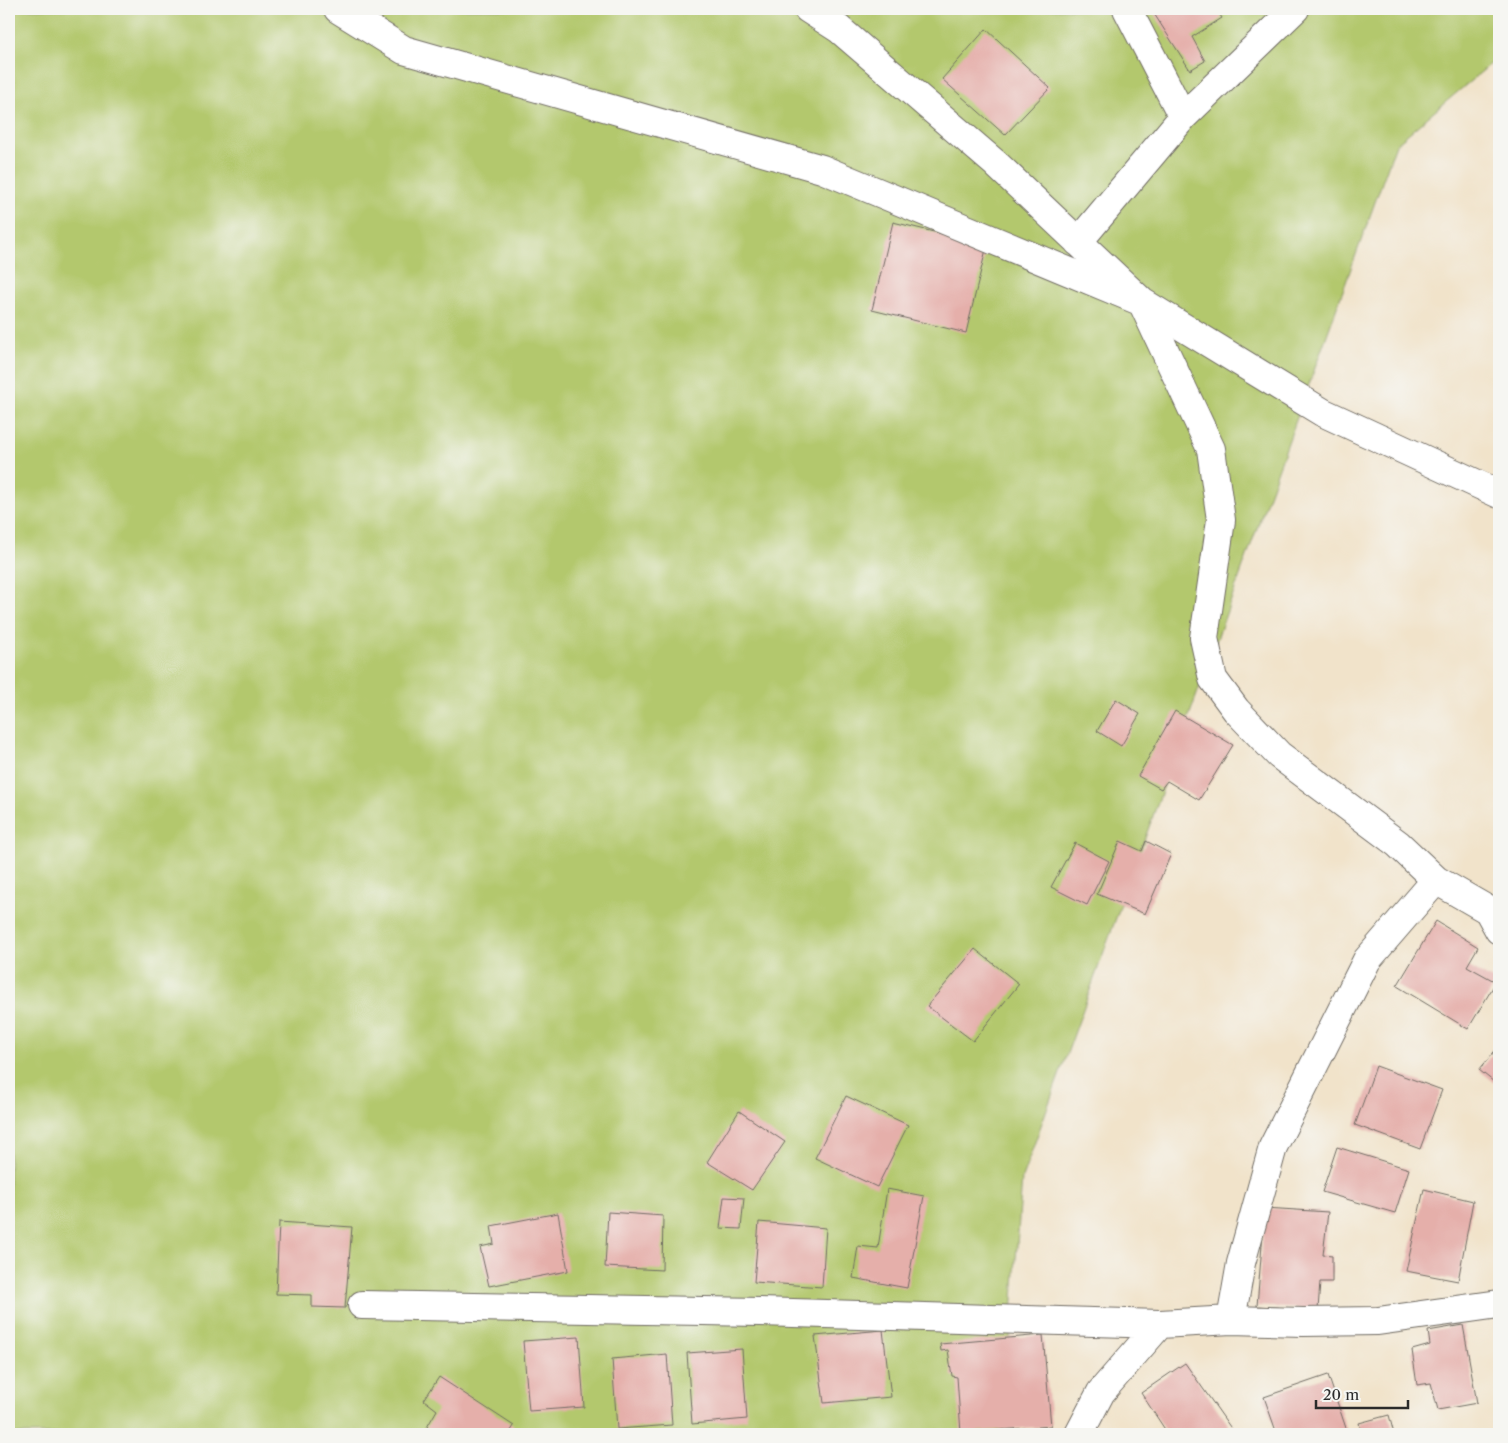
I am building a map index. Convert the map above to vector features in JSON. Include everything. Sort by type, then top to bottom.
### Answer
[{"type":"street","points":[[338,9],[404,50],[822,169],[1142,302],[1322,412],[1499,494]]},
{"type":"street","points":[[808,9],[839,29],[996,164],[1142,302],[1211,449],[1221,520],[1204,638],[1214,679],[1236,710],[1279,755],[1398,844],[1436,880],[1488,910],[1499,930]]},
{"type":"street","points":[[1127,9],[1183,117]]},
{"type":"street","points":[[1078,242],[1183,117],[1295,9]]},
{"type":"street","points":[[1231,1320],[1241,1263],[1273,1147],[1366,960],[1436,880]]},
{"type":"street","points":[[362,1305],[750,1312],[1160,1324],[1231,1320],[1303,1322],[1378,1321],[1499,1304]]},
{"type":"street","points":[[1079,1434],[1101,1392],[1160,1324]]},
{"type":"green space","points":[[9,9],[1499,9],[1499,57],[1396,144],[1022,1178],[1003,1434],[9,1434]]},
{"type":"building","points":[[1151,9],[1216,9],[1222,18],[1192,37],[1205,61],[1190,70]]},
{"type":"building","points":[[986,29],[1050,88],[1005,135],[942,79]]},
{"type":"building","points":[[893,222],[987,245],[966,333],[872,310]]},
{"type":"building","points":[[1116,699],[1140,714],[1121,746],[1097,731]]},
{"type":"building","points":[[1175,711],[1233,745],[1199,800],[1167,781],[1161,789],[1138,776]]},
{"type":"building","points":[[1120,841],[1142,851],[1146,841],[1171,854],[1145,914],[1097,894]]},
{"type":"building","points":[[1075,843],[1109,861],[1087,905],[1051,887]]},
{"type":"building","points":[[1436,921],[1478,947],[1467,966],[1496,982],[1468,1029],[1397,986]]},
{"type":"building","points":[[975,949],[1019,984],[973,1041],[927,1006]]},
{"type":"building","points":[[1499,1046],[1499,1086],[1479,1070]]},
{"type":"building","points":[[1376,1066],[1442,1090],[1420,1149],[1355,1125]]},
{"type":"building","points":[[846,1096],[908,1125],[877,1187],[815,1158]]},
{"type":"building","points":[[739,1111],[785,1142],[752,1190],[707,1162]]},
{"type":"building","points":[[1337,1147],[1409,1169],[1395,1213],[1322,1192]]},
{"type":"building","points":[[887,1189],[924,1196],[907,1288],[853,1278],[858,1246],[878,1248]]},
{"type":"building","points":[[1424,1189],[1473,1201],[1458,1281],[1406,1271]]},
{"type":"building","points":[[724,1197],[744,1198],[741,1229],[720,1228]]},
{"type":"building","points":[[1265,1208],[1328,1212],[1323,1255],[1332,1256],[1332,1282],[1320,1282],[1318,1310],[1257,1306]]},
{"type":"building","points":[[608,1212],[663,1216],[662,1270],[605,1267]]},
{"type":"building","points":[[558,1213],[568,1271],[489,1286],[480,1247],[494,1244],[491,1226]]},
{"type":"building","points":[[279,1222],[352,1227],[345,1308],[312,1307],[312,1295],[276,1294]]},
{"type":"building","points":[[759,1222],[826,1228],[822,1287],[754,1282]]},
{"type":"building","points":[[1463,1325],[1477,1403],[1438,1410],[1431,1383],[1417,1385],[1412,1350],[1430,1345],[1428,1331]]},
{"type":"building","points":[[883,1330],[891,1397],[824,1403],[815,1336]]},
{"type":"building","points":[[1043,1335],[1051,1426],[961,1433],[957,1377],[952,1376],[948,1350],[941,1351],[940,1344]]},
{"type":"building","points":[[579,1337],[584,1407],[529,1411],[523,1341]]},
{"type":"building","points":[[742,1349],[747,1419],[692,1424],[687,1353]]},
{"type":"building","points":[[667,1354],[672,1425],[617,1429],[612,1359]]},
{"type":"building","points":[[1185,1363],[1235,1434],[1168,1434],[1141,1393]]},
{"type":"building","points":[[1328,1375],[1348,1434],[1277,1434],[1264,1397]]},
{"type":"building","points":[[439,1377],[514,1426],[509,1434],[423,1434],[437,1410],[424,1400]]},
{"type":"building","points":[[1389,1415],[1394,1434],[1362,1434],[1359,1423]]}]
